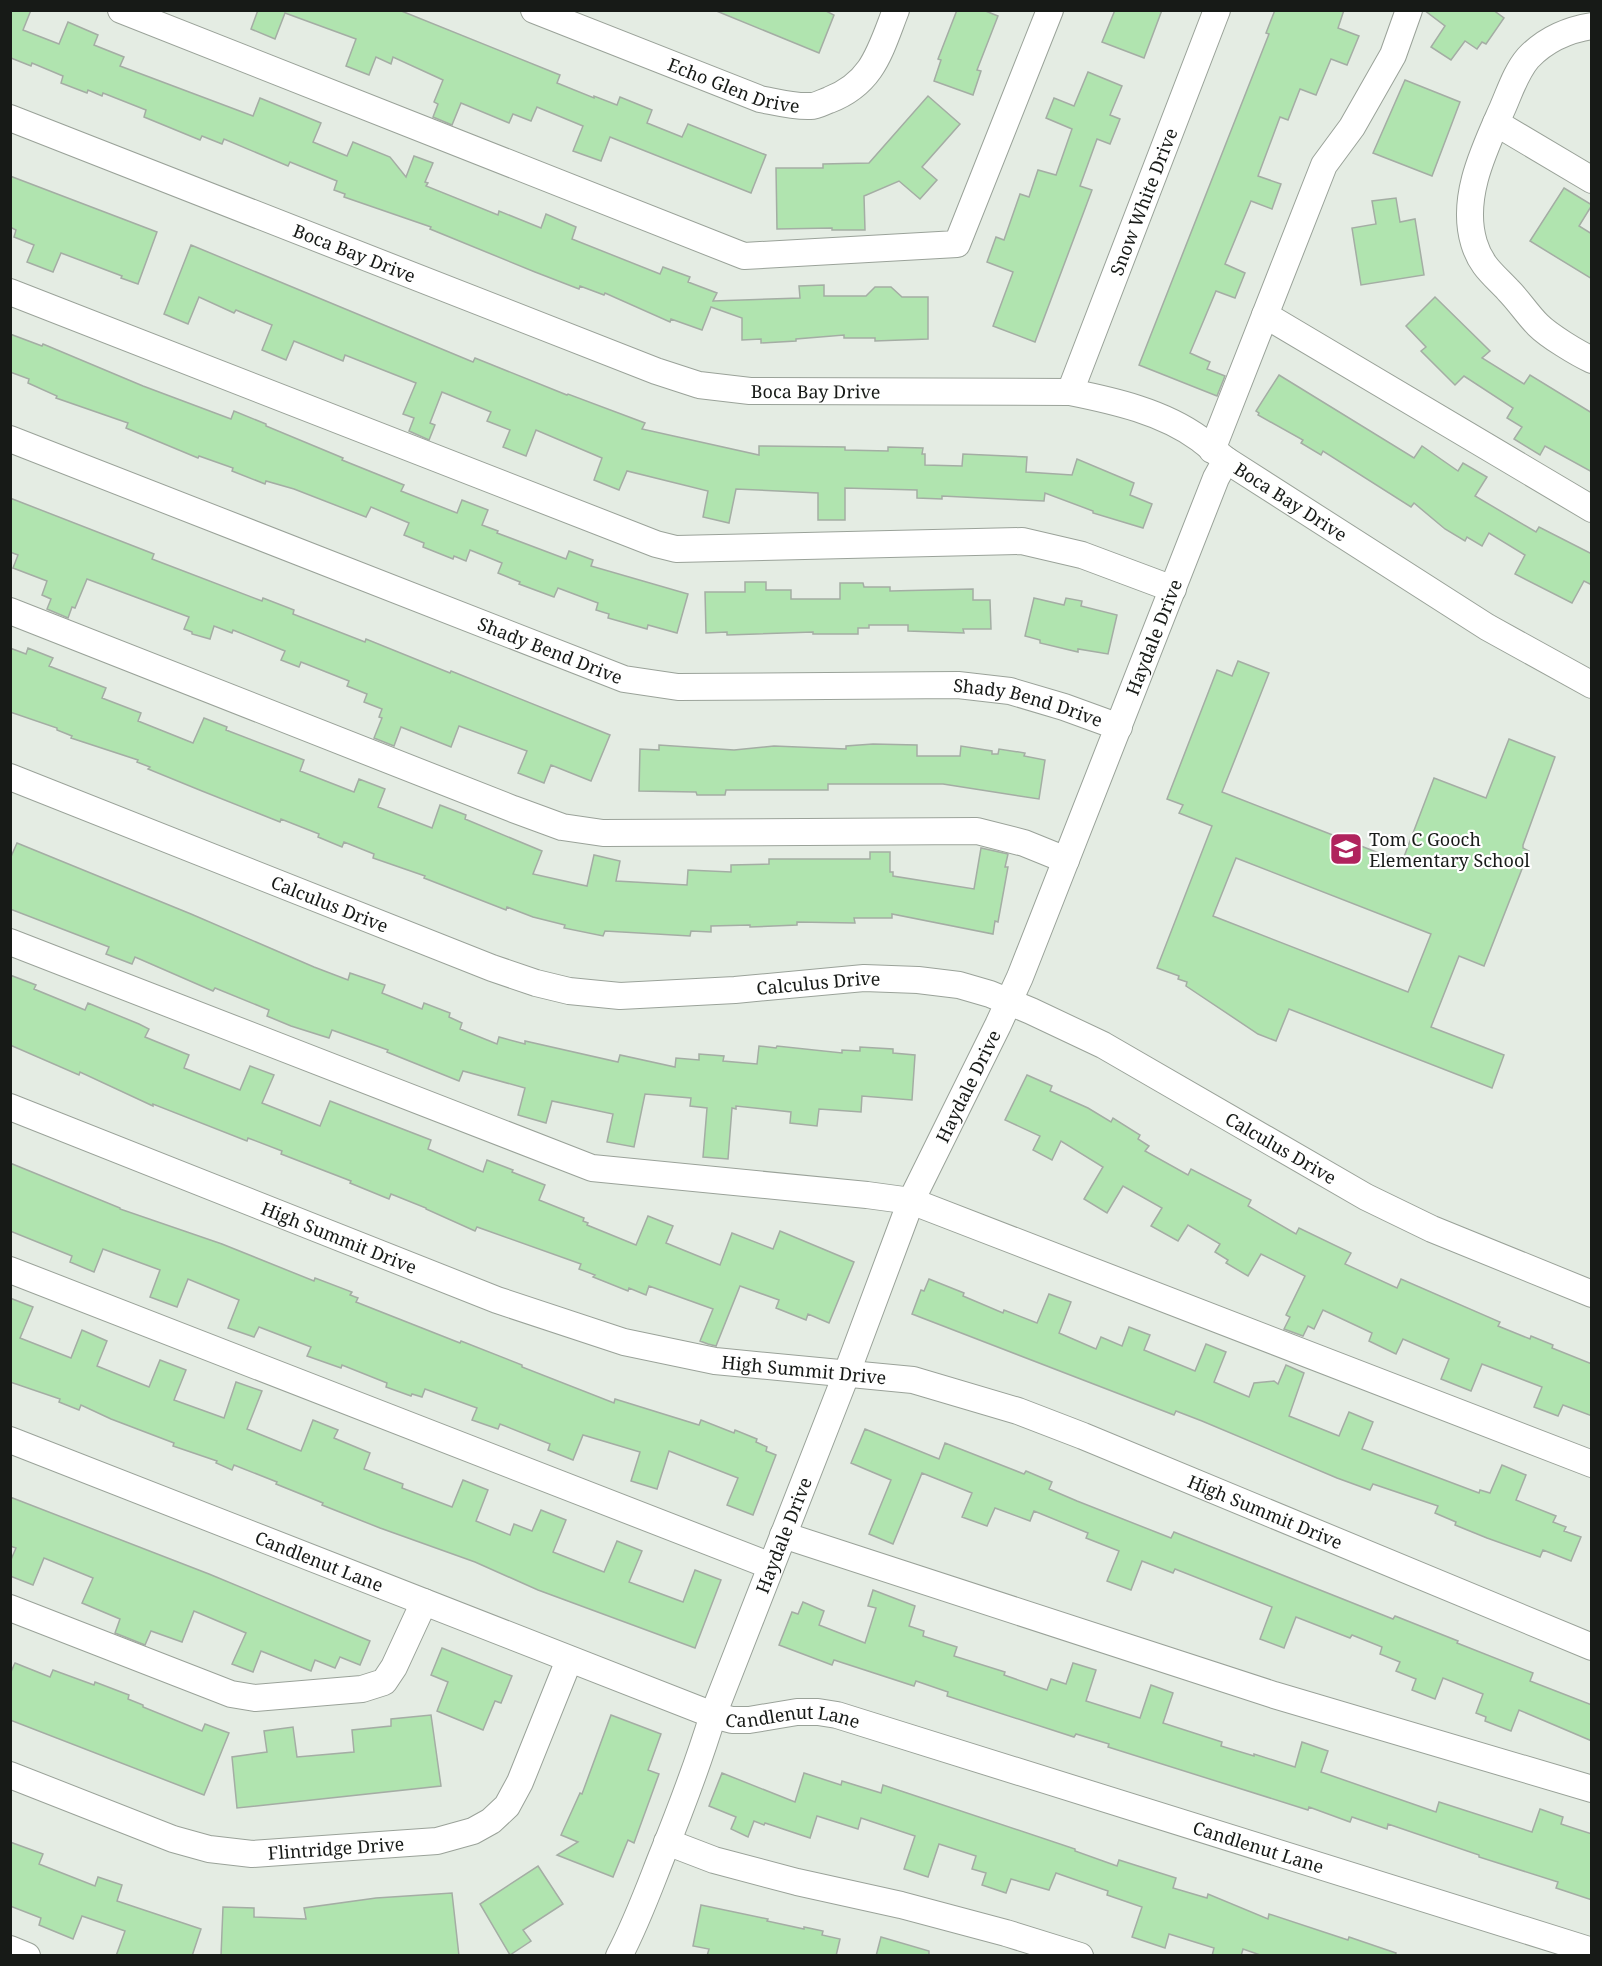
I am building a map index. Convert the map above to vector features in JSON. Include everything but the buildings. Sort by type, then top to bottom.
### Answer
[{"type":"street","points":[[121,10],[744,255],[957,244],[1050,10]]},
{"type":"street","name":"Echo Glen Drive","points":[[534,10],[760,99],[813,106],[855,87],[874,64],[896,10]]},
{"type":"street","name":"Snow White Drive","points":[[1070,392],[1217,10]]},
{"type":"street","name":"Haydale Drive","points":[[619,1956],[632,1932],[703,1749],[713,1715],[846,1375],[911,1201],[1009,1001],[1119,727],[1216,478],[1219,455],[1264,315],[1324,165],[1352,127],[1393,55],[1409,10]]},
{"type":"street","points":[[1592,26],[1572,29],[1555,37],[1527,59],[1515,78],[1480,160],[1471,197],[1469,219],[1481,261],[1492,275],[1509,291],[1539,327],[1592,360]]},
{"type":"street","name":"Boca Bay Drive","points":[[10,118],[656,371],[699,385],[750,391],[1070,392],[1135,408],[1171,423],[1201,440],[1219,455],[1487,627],[1592,685]]},
{"type":"street","points":[[1496,123],[1592,180]]},
{"type":"street","points":[[10,292],[676,549],[1022,541],[1082,555],[1173,589]]},
{"type":"street","points":[[1264,315],[1592,509]]},
{"type":"street","name":"Shady Bend Drive","points":[[10,439],[624,679],[678,687],[958,685],[1010,691],[1064,706],[1119,727]]},
{"type":"street","points":[[10,611],[562,827],[603,833],[977,831],[1024,843],[1066,860]]},
{"type":"street","name":"Calculus Drive","points":[[10,777],[492,968],[569,991],[620,996],[735,990],[864,978],[918,980],[959,985],[990,993],[1103,1045],[1366,1197],[1432,1229],[1592,1294]]},
{"type":"street","points":[[10,942],[592,1168],[911,1201],[1592,1464]]},
{"type":"street","name":"High Summit Drive","points":[[10,1107],[497,1300],[624,1342],[716,1361],[913,1380],[1018,1411],[1094,1440],[1592,1647]]},
{"type":"street","points":[[10,1270],[771,1566]]},
{"type":"street","name":"Candlenut Lane","points":[[10,1440],[713,1715],[732,1720],[797,1712],[837,1715],[1592,1951]]},
{"type":"street","points":[[783,1535],[1274,1695],[1592,1790]]},
{"type":"street","points":[[10,1608],[231,1694],[255,1698],[362,1689],[384,1682],[394,1667],[424,1602]]},
{"type":"street","name":"Flintridge Drive","points":[[10,1775],[173,1839],[208,1849],[252,1854],[437,1841],[473,1831],[491,1821],[507,1806],[520,1782],[569,1660]]},
{"type":"street","points":[[667,1842],[714,1860],[1006,1932],[1080,1956]]},
{"type":"street","points":[[10,1949],[27,1956]]},
{"type":"place","name":"Tom C Gooch Elementary School","points":[[1346,849]]}]
